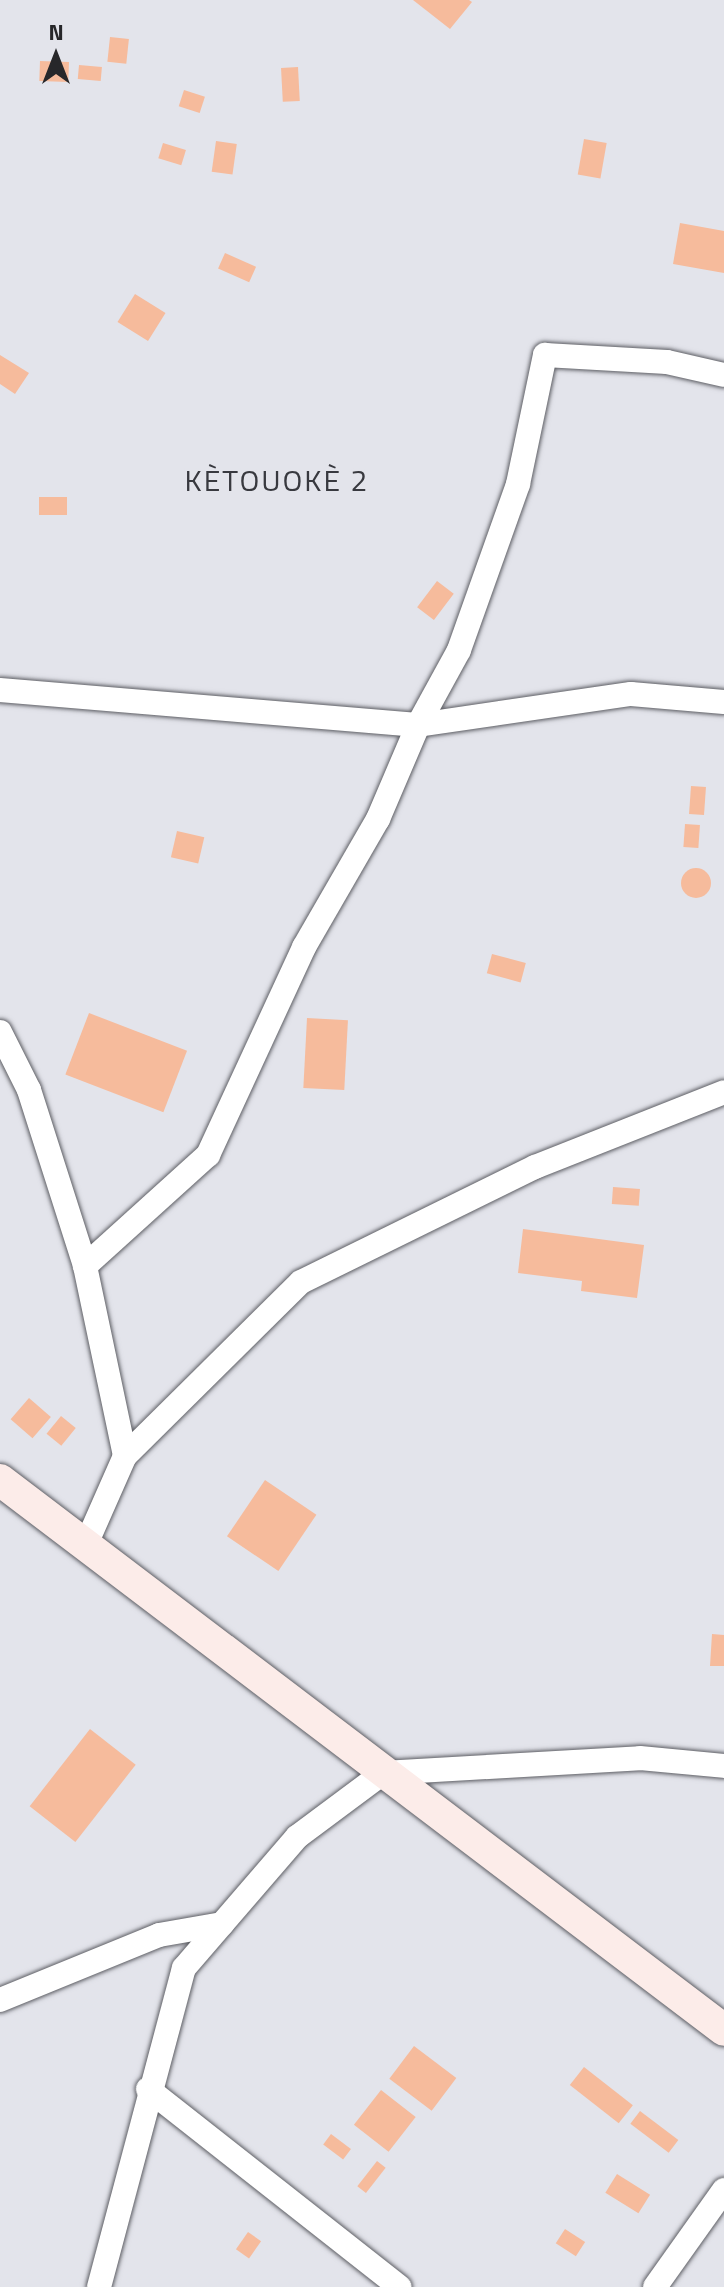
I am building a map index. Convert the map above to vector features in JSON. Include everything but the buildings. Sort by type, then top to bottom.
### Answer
[{"type":"main road","points":[[0,1480],[87,1542],[383,1773],[724,2030]]},
{"type":"street","points":[[85,1266],[208,1155],[304,947],[378,819],[418,725],[459,650],[518,484],[545,355],[667,362],[724,375]]},
{"type":"street","points":[[0,690],[418,725],[631,694],[724,702]]},
{"type":"street","points":[[0,1032],[29,1090],[85,1266],[125,1456]]},
{"type":"street","points":[[87,1542],[125,1456],[301,1282],[535,1167],[724,1092]]},
{"type":"street","points":[[99,2287],[148,2089],[184,1968],[297,1837],[383,1773],[640,1758],[724,1766]]},
{"type":"street","points":[[0,2000],[159,1935],[222,1924]]},
{"type":"street","points":[[148,2089],[400,2287]]},
{"type":"street","points":[[655,2287],[724,2190]]},
{"type":"district","name":"KÈTOUOKÈ 2","points":[[277,480]]}]
